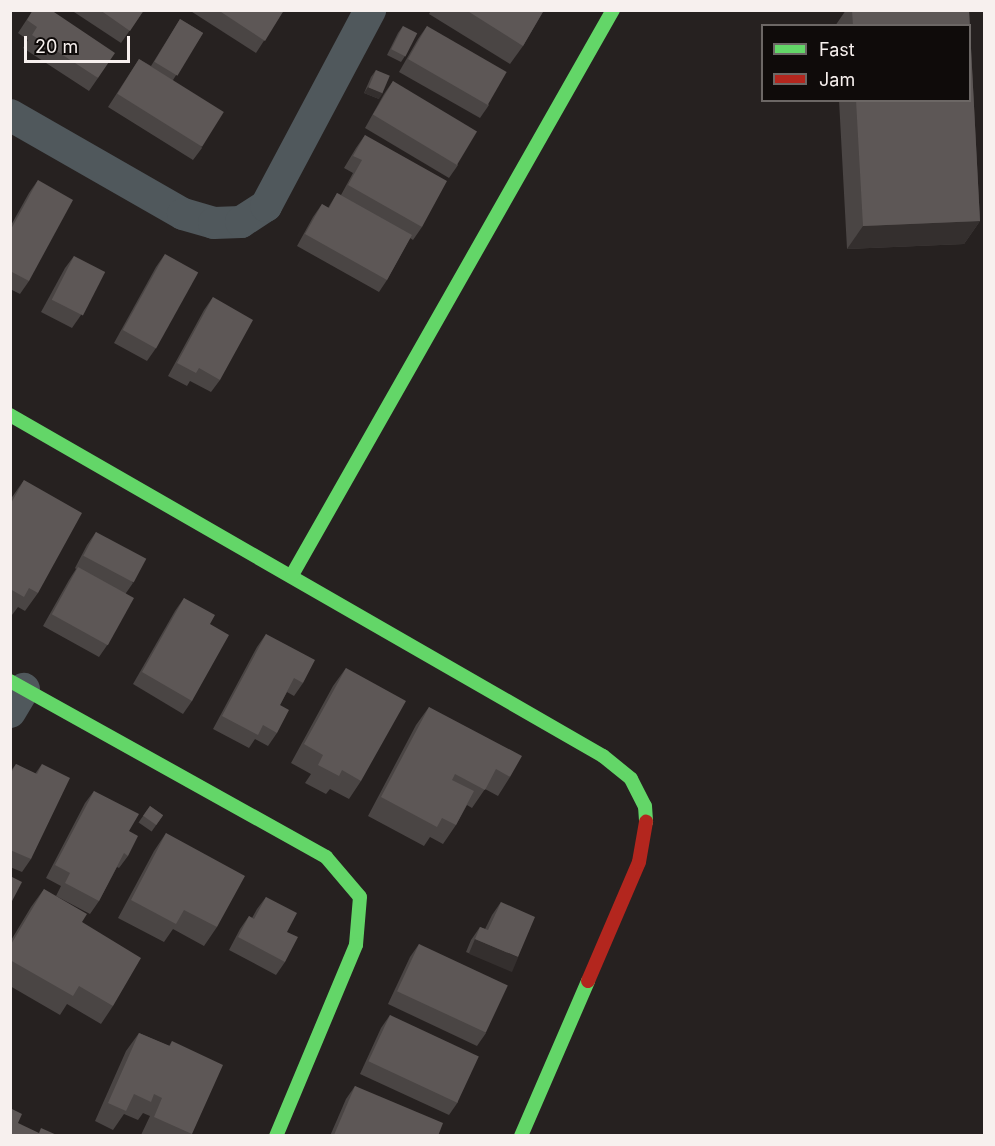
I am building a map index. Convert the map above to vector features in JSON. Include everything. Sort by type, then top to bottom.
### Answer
[{"type":"street","points":[[10,115],[183,214],[214,223],[241,222],[266,206],[370,10]]},
{"type":"street","points":[[292,575],[613,10]]},
{"type":"street","points":[[10,415],[292,575],[603,756],[631,779],[645,806],[646,832],[639,862],[520,1136]]},
{"type":"street","points":[[15,694],[326,857],[360,897],[356,945],[276,1136]]},
{"type":"building","points":[[33,10],[51,10],[115,53],[98,78],[32,35],[37,27],[27,20]]},
{"type":"building","points":[[100,10],[144,10],[130,31]]},
{"type":"building","points":[[218,10],[284,10],[265,41]]},
{"type":"building","points":[[466,10],[544,10],[523,46]]},
{"type":"building","points":[[852,10],[969,10],[970,24],[853,24]]},
{"type":"building","points":[[180,19],[203,33],[177,76],[154,62]]},
{"type":"building","points":[[403,26],[417,33],[405,56],[391,49]]},
{"type":"building","points":[[427,26],[507,72],[488,105],[408,59]]},
{"type":"building","points":[[971,48],[980,221],[863,226],[856,102],[971,102]]},
{"type":"building","points":[[139,59],[224,112],[202,147],[117,94]]},
{"type":"building","points":[[376,70],[390,76],[382,93],[369,87]]},
{"type":"building","points":[[393,81],[477,131],[457,165],[373,114]]},
{"type":"building","points":[[365,135],[447,181],[422,227],[348,185],[362,160],[353,156]]},
{"type":"building","points":[[38,180],[73,200],[29,281],[10,271],[10,231]]},
{"type":"building","points":[[337,193],[412,235],[387,280],[305,234],[322,204],[329,208]]},
{"type":"building","points":[[165,254],[198,272],[156,349],[123,330]]},
{"type":"building","points":[[74,256],[105,272],[83,316],[52,300]]},
{"type":"building","points":[[213,297],[253,320],[220,380],[199,368],[196,373],[177,363]]},
{"type":"building","points":[[24,480],[82,513],[38,593],[29,588],[24,597],[10,589],[10,505]]},
{"type":"building","points":[[96,532],[146,559],[134,583],[83,556]]},
{"type":"building","points":[[78,567],[134,598],[108,645],[52,614]]},
{"type":"building","points":[[184,598],[215,615],[210,624],[229,635],[192,701],[142,672]]},
{"type":"building","points":[[266,634],[315,660],[303,683],[294,678],[280,705],[289,710],[277,733],[263,725],[258,735],[222,716]]},
{"type":"building","points":[[346,668],[406,701],[361,781],[342,770],[339,776],[318,765],[323,755],[304,744]]},
{"type":"building","points":[[429,707],[522,756],[510,777],[496,769],[485,790],[455,774],[452,780],[474,791],[456,825],[442,818],[437,827],[381,797]]},
{"type":"building","points":[[16,764],[37,774],[42,764],[70,778],[31,859],[10,850],[10,775]]},
{"type":"building","points":[[94,791],[139,814],[129,831],[138,836],[128,856],[124,853],[99,901],[65,883],[70,873],[55,865]]},
{"type":"building","points":[[150,806],[163,815],[156,825],[143,816]]},
{"type":"building","points":[[166,833],[245,876],[217,927],[184,910],[176,924],[131,900]]},
{"type":"building","points":[[10,876],[22,882],[10,905]]},
{"type":"building","points":[[44,889],[87,914],[82,922],[141,958],[113,1006],[79,986],[73,996],[10,960],[10,946]]},
{"type":"building","points":[[266,897],[297,913],[287,932],[298,937],[285,962],[238,937],[249,916],[254,919]]},
{"type":"building","points":[[501,902],[535,917],[518,957],[475,939],[480,927],[488,930]]},
{"type":"building","points":[[419,944],[508,985],[486,1033],[397,991]]},
{"type":"building","points":[[390,1015],[479,1056],[457,1103],[368,1061]]},
{"type":"building","points":[[139,1033],[170,1046],[172,1041],[223,1065],[192,1134],[154,1117],[162,1098],[154,1094],[151,1102],[134,1094],[126,1111],[108,1103]]},
{"type":"building","points":[[355,1086],[443,1123],[438,1136],[334,1135]]},
{"type":"building","points":[[10,1108],[22,1114],[18,1123],[39,1133],[41,1128],[59,1136],[10,1136]]},
{"type":"traffic: fast","points":[[292,575],[613,10]]},
{"type":"traffic: fast","points":[[10,415],[603,756],[631,779],[645,806],[646,822]]},
{"type":"traffic: fast","points":[[10,681],[326,857],[360,897],[356,945],[276,1136]]},
{"type":"traffic: fast","points":[[521,1136],[588,981]]},
{"type":"traffic: jam","points":[[588,981],[639,862],[646,822]]}]
